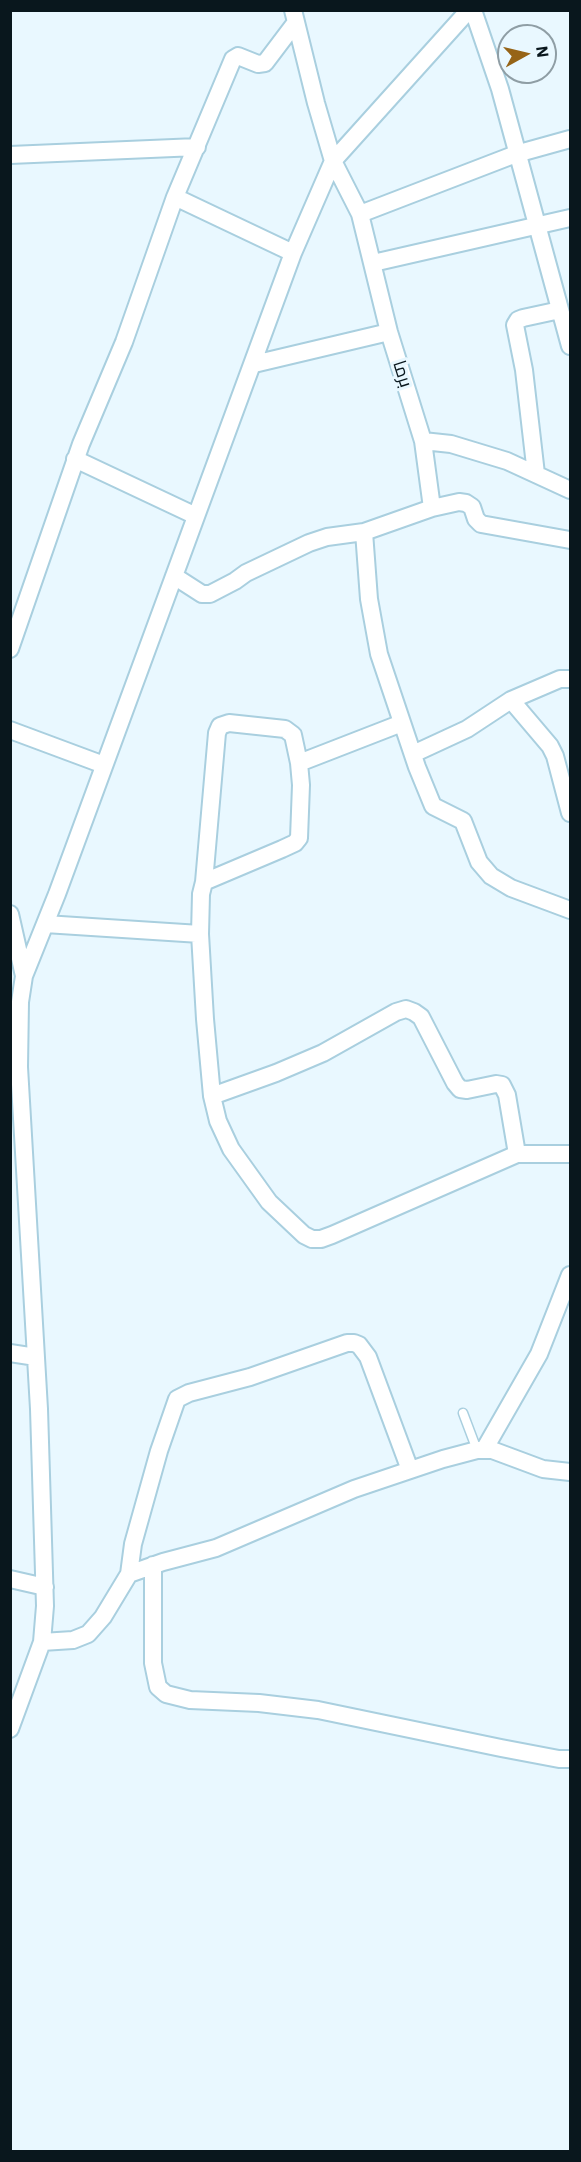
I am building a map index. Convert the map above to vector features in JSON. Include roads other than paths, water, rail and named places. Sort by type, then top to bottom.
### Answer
[{"type":"street","points":[[11,1724],[42,1642],[45,1587],[36,1357],[15,1002],[254,364],[293,253],[333,161],[471,10],[500,89],[536,228],[560,310],[568,328],[570,346]]},
{"type":"street","points":[[10,649],[75,459],[124,342],[176,197],[233,59],[238,56],[258,64],[265,63],[294,16]]},
{"type":"street","name":"برما","points":[[294,16],[333,161],[360,214],[389,332],[423,441],[432,508]]},
{"type":"street","points":[[360,214],[516,154],[570,139]]},
{"type":"street","points":[[10,155],[197,147]]},
{"type":"street","points":[[176,197],[293,253]]},
{"type":"street","points":[[373,263],[536,228],[570,218]]},
{"type":"street","points":[[536,474],[525,370],[516,325],[518,320],[523,318],[560,310]]},
{"type":"street","points":[[254,364],[389,332]]},
{"type":"street","points":[[423,441],[452,444],[507,461],[570,490]]},
{"type":"street","points":[[75,459],[196,516]]},
{"type":"street","points":[[174,576],[202,594],[210,594],[246,573],[309,543],[327,537],[364,532],[432,508],[459,502],[472,507],[476,519],[481,524],[570,540]]},
{"type":"street","points":[[364,532],[369,599],[379,654],[433,806],[462,821],[479,862],[487,873],[511,888],[570,910]]},
{"type":"street","points":[[413,754],[467,729],[511,700],[560,679],[570,679]]},
{"type":"street","points":[[511,700],[550,746],[555,756],[570,813]]},
{"type":"street","points":[[204,882],[295,843],[299,838],[301,785],[299,763],[293,735],[285,729],[229,723],[220,726],[217,733],[201,894],[200,934],[212,1096],[218,1121],[231,1149],[269,1202],[304,1235],[312,1239],[332,1235],[517,1154],[570,1154]]},
{"type":"street","points":[[299,763],[402,723]]},
{"type":"street","points":[[10,730],[104,765]]},
{"type":"street","points":[[10,914],[24,976]]},
{"type":"street","points":[[45,924],[200,934]]},
{"type":"street","points":[[212,1096],[323,1053],[396,1012],[406,1009],[421,1017],[460,1089],[502,1085],[507,1095],[517,1154]]},
{"type":"street","points":[[480,1450],[539,1354],[570,1275]]},
{"type":"street","points":[[42,1642],[73,1640],[88,1634],[103,1617],[129,1574],[133,1544],[162,1441],[177,1399],[189,1393],[250,1377],[347,1342],[354,1342],[368,1358],[410,1470]]},
{"type":"street","points":[[10,1353],[36,1357]]},
{"type":"street","points":[[129,1574],[216,1548],[354,1489],[480,1450],[492,1450],[543,1469],[569,1469]]},
{"type":"street","points":[[153,1565],[153,1663],[158,1687],[166,1694],[190,1700],[259,1703],[318,1710],[501,1748],[570,1759]]},
{"type":"street","points":[[10,1579],[45,1587]]},
{"type":"lane","points":[[463,1413],[480,1450]]}]
